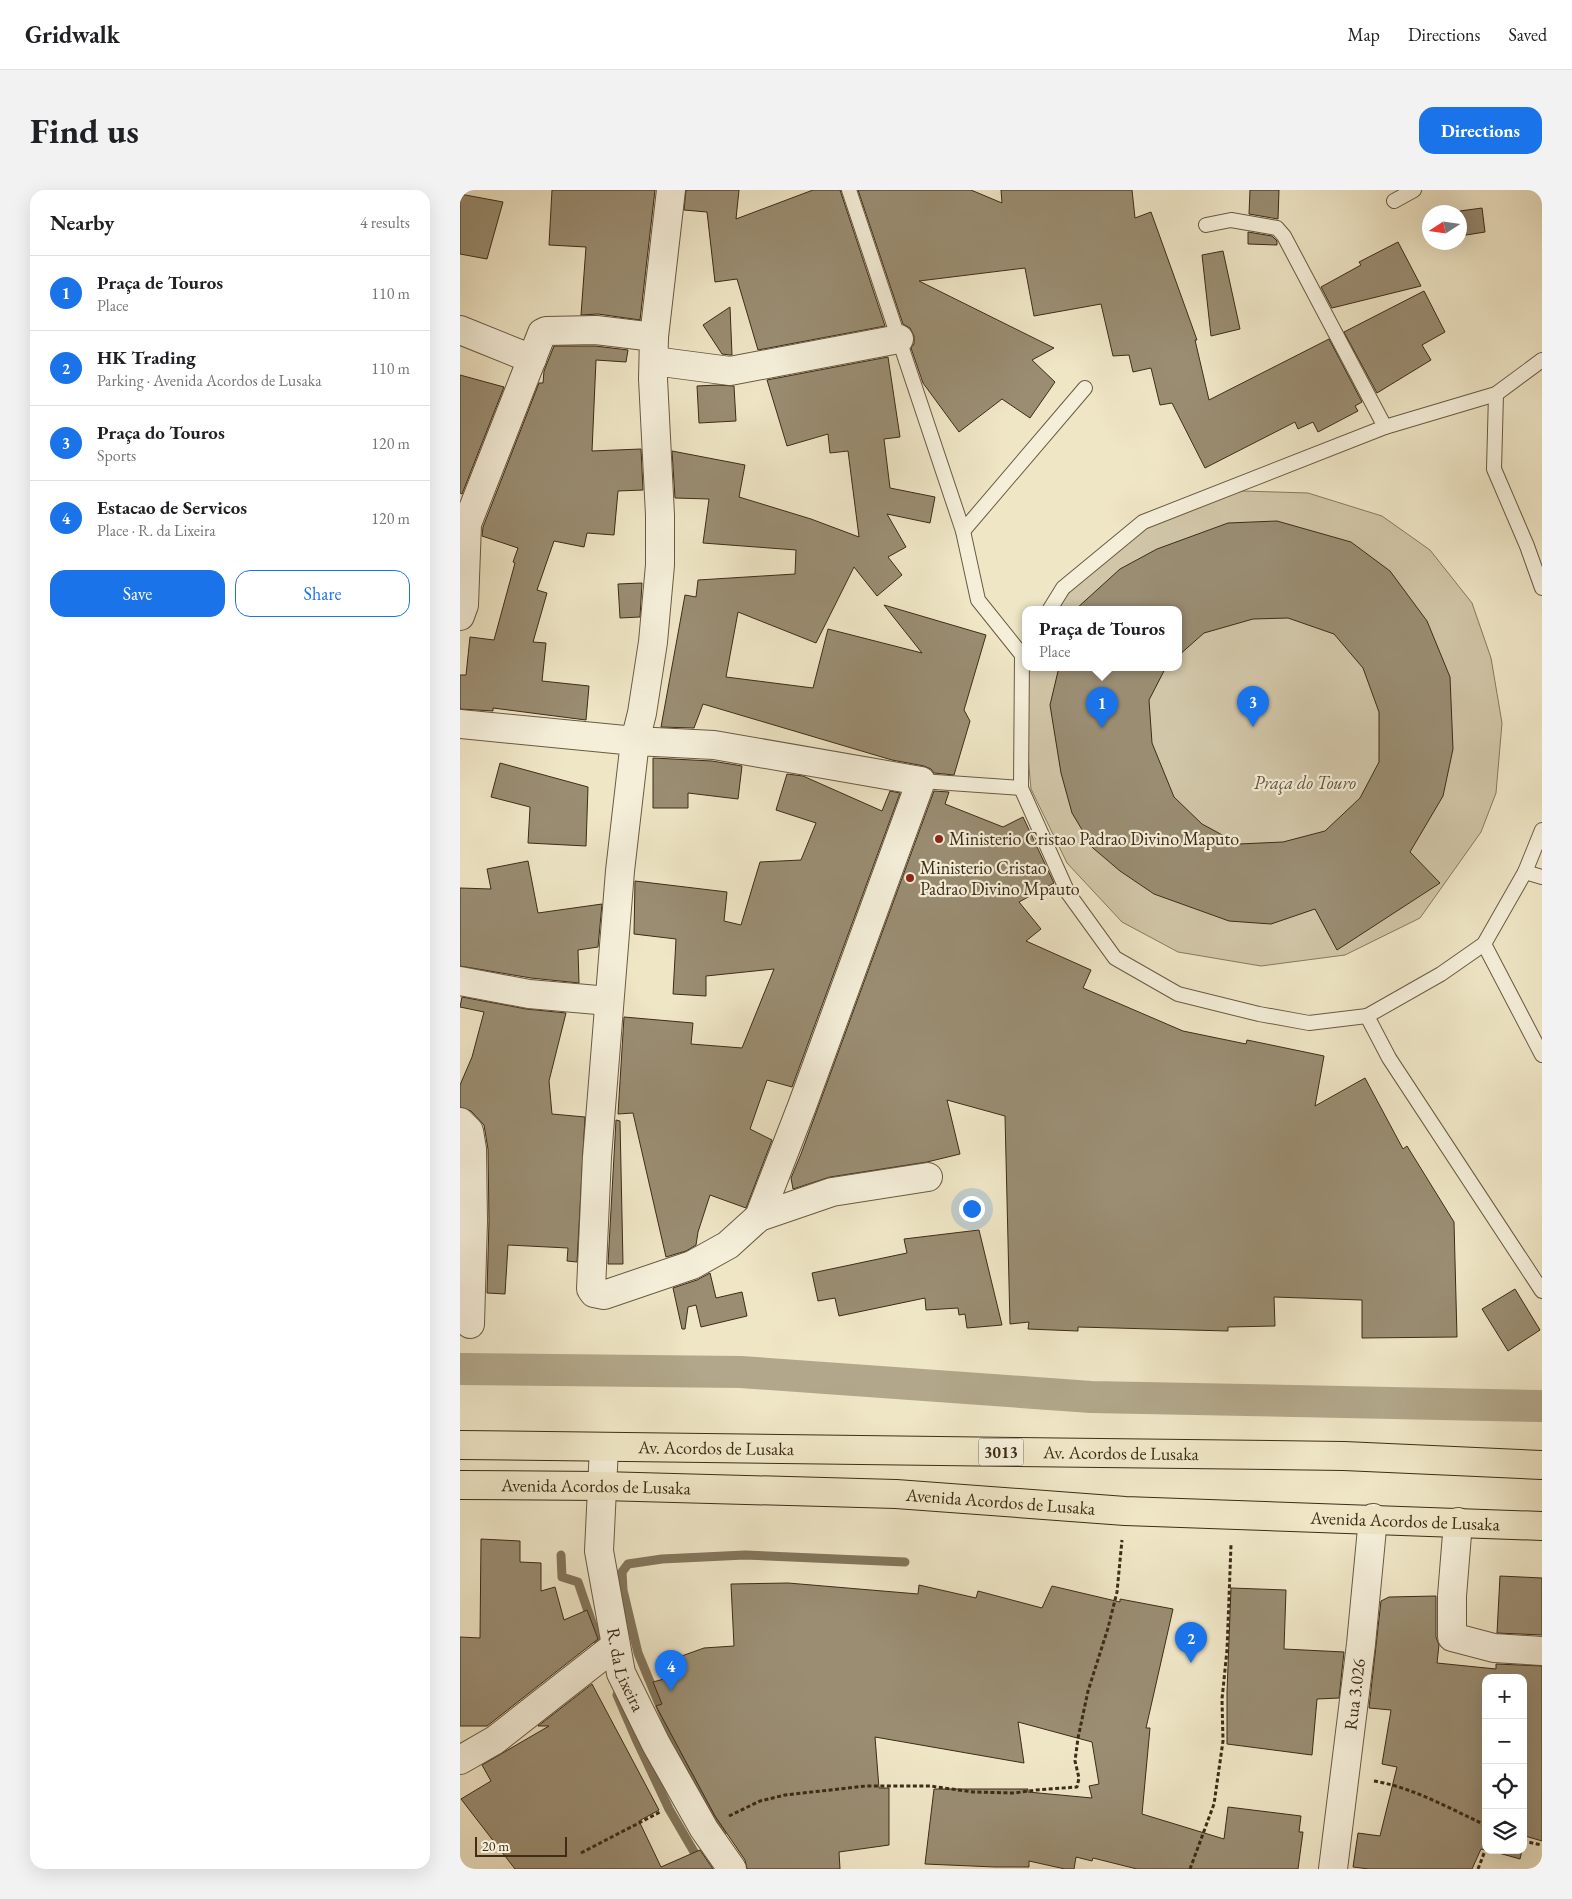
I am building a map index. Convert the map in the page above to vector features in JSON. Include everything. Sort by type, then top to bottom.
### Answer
[{"type":"main road","name":"Av. Acordos de Lusaka","points":[[460,1445],[1344,1456],[1542,1465]]},
{"type":"main road","name":"Avenida Acordos de Lusaka","points":[[460,1485],[602,1486],[896,1494],[1125,1510],[1233,1515],[1373,1518],[1542,1526]]},
{"type":"street","points":[[671,190],[654,349],[653,379],[660,516],[660,565],[653,642],[642,713],[635,741],[620,871],[597,1157],[591,1289],[594,1293],[604,1295],[692,1265],[728,1245],[759,1217],[832,1192],[928,1177]]},
{"type":"street","points":[[460,330],[532,358]]},
{"type":"street","points":[[460,616],[464,605],[468,524],[542,333],[546,331],[596,330],[730,371],[899,339]]},
{"type":"street","points":[[460,724],[635,741],[714,745],[921,781],[802,1106],[759,1217]]},
{"type":"street","points":[[460,980],[529,994],[609,1002]]},
{"type":"street","points":[[460,1122],[469,1131],[472,1149],[466,1220],[470,1324]]},
{"type":"street","name":"R. da Lixeira","points":[[604,1447],[599,1551],[621,1673],[656,1744],[704,1829],[732,1869]]},
{"type":"street","name":"Rua 3.026","points":[[1333,1869],[1361,1644],[1373,1518]]},
{"type":"street","points":[[1458,1522],[1452,1596],[1452,1637],[1494,1648],[1542,1651]]},
{"type":"street","points":[[460,1760],[495,1740],[615,1646]]},
{"type":"lane","points":[[848,190],[963,531],[978,600],[1022,650]]},
{"type":"lane","points":[[1394,201],[1414,190]]},
{"type":"lane","points":[[1206,225],[1231,220],[1277,228],[1284,236],[1385,427]]},
{"type":"lane","points":[[1052,606],[1063,588],[1143,522],[1385,427],[1496,394],[1542,360]]},
{"type":"lane","points":[[963,531],[1085,388]]},
{"type":"lane","points":[[1496,394],[1494,469],[1528,546],[1542,588]]},
{"type":"lane","points":[[1024,671],[1021,788],[1068,892],[1115,958],[1178,994],[1259,1014],[1309,1023],[1367,1016],[1441,974],[1484,944],[1525,872],[1542,830]]},
{"type":"lane","points":[[921,781],[1021,788]]},
{"type":"lane","points":[[1525,872],[1542,878]]},
{"type":"lane","points":[[1484,944],[1542,1055]]},
{"type":"lane","points":[[1367,1016],[1389,1058],[1542,1291]]},
{"type":"path","points":[[704,1829],[760,1801],[785,1795],[866,1786],[930,1786],[973,1792],[1014,1794],[1036,1790],[1077,1787],[1079,1778],[1075,1761],[1078,1738],[1088,1691],[1117,1592],[1125,1510]]},
{"type":"path","points":[[1190,1869],[1214,1804],[1224,1741],[1222,1699],[1227,1650],[1233,1515]]},
{"type":"path","points":[[1344,1776],[1388,1783],[1438,1803],[1482,1824]]},
{"type":"path","points":[[581,1853],[688,1799]]},
{"type":"path","points":[[1527,1841],[1542,1845]]},
{"type":"path","points":[[1478,1869],[1484,1854]]},
{"type":"green space","name":"Praça do Touro","points":[[1243,491],[1308,493],[1382,516],[1430,550],[1472,603],[1491,658],[1502,723],[1496,793],[1481,832],[1420,918],[1345,955],[1261,966],[1178,952],[1122,922],[1067,863],[1031,789],[1022,691],[1029,671],[1182,671],[1182,606],[1054,606],[1099,550],[1181,507]]},
{"type":"building","points":[[552,190],[655,190],[640,320],[598,314],[581,315],[586,247],[549,245]]},
{"type":"building","points":[[686,190],[739,190],[736,219],[813,190],[840,190],[885,326],[758,350],[737,279],[715,282],[707,212],[684,210]]},
{"type":"building","points":[[858,190],[971,190],[1002,203],[1001,190],[1132,190],[1135,218],[1151,212],[1197,340],[1195,340],[1209,400],[1329,339],[1362,402],[1355,406],[1358,411],[1318,432],[1313,422],[1298,429],[1295,422],[1205,468],[1172,403],[1160,405],[1151,368],[1133,372],[1129,355],[1113,356],[1101,304],[1034,316],[1025,268],[919,281],[1054,348],[1032,360],[1055,382],[1030,418],[1002,399],[959,432],[923,383],[911,348],[914,344],[914,336],[910,328],[903,324]]},
{"type":"building","points":[[1250,190],[1279,190],[1278,219],[1249,214]]},
{"type":"building","points":[[460,194],[503,202],[487,259],[460,254]]},
{"type":"building","points":[[1482,208],[1485,232],[1467,235],[1467,210]]},
{"type":"building","points":[[1248,232],[1272,236],[1277,241],[1277,245],[1248,244]]},
{"type":"building","points":[[1398,242],[1421,286],[1332,308],[1321,287],[1361,265],[1359,262]]},
{"type":"building","points":[[1223,251],[1240,329],[1211,336],[1202,255]]},
{"type":"building","points":[[1424,291],[1445,332],[1422,345],[1431,360],[1377,393],[1344,332]]},
{"type":"building","points":[[730,307],[732,355],[722,354],[703,325]]},
{"type":"building","points":[[554,346],[595,346],[628,350],[626,362],[596,360],[592,451],[641,449],[643,490],[618,491],[614,535],[587,533],[584,547],[554,541],[537,590],[547,593],[533,642],[546,643],[542,681],[589,686],[586,720],[493,708],[493,711],[460,709],[460,675],[466,675],[470,637],[494,640],[518,548],[482,536],[483,527],[539,383],[543,383],[544,371]]},
{"type":"building","points":[[888,357],[900,437],[884,439],[890,488],[935,497],[930,523],[887,514],[906,547],[888,557],[902,575],[877,596],[854,567],[816,643],[738,612],[726,677],[813,688],[828,629],[922,653],[884,605],[986,635],[964,710],[970,721],[954,775],[934,773],[931,769],[924,766],[892,760],[703,704],[694,728],[661,727],[685,595],[696,597],[698,580],[795,574],[796,550],[703,543],[709,499],[675,498],[672,451],[745,465],[739,497],[811,519],[859,537],[848,451],[830,453],[828,434],[787,446],[767,380]]},
{"type":"building","points":[[460,375],[504,387],[462,494],[460,493]]},
{"type":"building","points":[[697,386],[734,386],[736,421],[699,423]]},
{"type":"building","points":[[1277,521],[1351,542],[1390,571],[1427,621],[1450,677],[1453,749],[1443,796],[1410,852],[1440,883],[1337,950],[1315,909],[1271,924],[1229,921],[1154,894],[1120,871],[1093,848],[1072,813],[1061,773],[1050,705],[1058,671],[1164,671],[1149,700],[1152,743],[1174,797],[1202,824],[1239,844],[1283,842],[1325,831],[1360,798],[1379,762],[1379,712],[1363,668],[1334,634],[1288,618],[1253,619],[1204,633],[1182,652],[1182,606],[1079,606],[1120,569],[1157,549],[1228,523]]},
{"type":"building","points":[[642,583],[640,617],[620,618],[618,584]]},
{"type":"building","points":[[653,758],[712,761],[742,766],[738,799],[688,793],[688,808],[653,808]]},
{"type":"building","points":[[500,763],[588,787],[586,846],[528,843],[530,807],[491,797]]},
{"type":"building","points":[[787,774],[803,776],[882,811],[890,791],[900,793],[792,1087],[767,1080],[750,1129],[772,1140],[746,1208],[710,1195],[698,1232],[696,1245],[686,1251],[666,1257],[633,1113],[618,1114],[624,1017],[693,1023],[691,1044],[742,1048],[774,969],[706,976],[706,996],[673,994],[676,939],[634,934],[635,881],[727,892],[724,921],[741,925],[760,862],[801,860],[816,823],[776,810]]},
{"type":"building","points":[[934,791],[949,792],[945,804],[1003,827],[1023,817],[1054,883],[1019,902],[1041,929],[1026,941],[1091,970],[1083,988],[1183,1031],[1246,1044],[1247,1040],[1324,1056],[1315,1106],[1365,1078],[1403,1149],[1407,1146],[1454,1222],[1457,1337],[1362,1338],[1362,1300],[1274,1297],[1275,1326],[1228,1327],[1228,1331],[1078,1327],[1078,1331],[1028,1329],[1029,1322],[1010,1324],[1005,1116],[947,1100],[960,1154],[927,1162],[830,1177],[793,1189],[791,1178]]},
{"type":"building","points":[[528,861],[538,913],[602,904],[598,947],[578,950],[579,983],[531,978],[460,966],[460,888],[491,889],[487,869]]},
{"type":"building","points":[[462,997],[526,1009],[566,1013],[549,1081],[552,1114],[585,1117],[577,1262],[567,1261],[568,1248],[508,1245],[505,1294],[487,1293],[488,1149],[484,1125],[471,1111],[460,1107],[460,1085],[472,1057],[484,1012],[460,1007]]},
{"type":"building","points":[[616,1120],[620,1121],[623,1264],[608,1264]]},
{"type":"building","points":[[979,1230],[1002,1325],[967,1328],[965,1314],[959,1315],[958,1308],[926,1310],[925,1298],[839,1316],[835,1298],[818,1301],[812,1273],[907,1253],[904,1239]]},
{"type":"building","points":[[710,1273],[716,1298],[742,1292],[747,1316],[701,1327],[696,1305],[688,1307],[685,1329],[682,1329],[673,1288],[697,1280]]},
{"type":"building","points":[[1515,1289],[1540,1330],[1508,1351],[1482,1309]]},
{"type":"building","points":[[481,1539],[520,1541],[520,1562],[541,1563],[541,1591],[555,1587],[564,1620],[587,1610],[598,1639],[487,1726],[460,1726],[460,1637],[480,1638]]},
{"type":"building","points":[[1500,1576],[1542,1578],[1542,1635],[1497,1633]]},
{"type":"building","points":[[788,1583],[918,1594],[919,1585],[976,1598],[978,1591],[1042,1608],[1052,1586],[1120,1602],[1120,1599],[1173,1609],[1146,1728],[1150,1728],[1142,1814],[1224,1839],[1228,1807],[1301,1816],[1299,1832],[1303,1832],[1298,1869],[1137,1869],[1093,1858],[1092,1861],[1076,1857],[1074,1869],[1065,1869],[1029,1861],[1029,1867],[925,1864],[934,1789],[1028,1789],[1028,1792],[1092,1798],[1089,1786],[1099,1784],[1092,1742],[1018,1722],[1024,1763],[875,1737],[879,1788],[889,1788],[889,1845],[839,1852],[840,1869],[747,1869],[745,1860],[715,1816],[656,1706],[662,1704],[653,1682],[682,1674],[676,1658],[704,1648],[734,1646],[731,1584]]},
{"type":"building","points":[[1231,1588],[1286,1590],[1284,1649],[1344,1652],[1339,1698],[1317,1699],[1312,1755],[1227,1744]]},
{"type":"building","points":[[1436,1596],[1436,1637],[1439,1645],[1437,1663],[1496,1669],[1496,1664],[1542,1666],[1542,1841],[1527,1837],[1527,1674],[1482,1674],[1482,1849],[1472,1869],[1369,1869],[1353,1867],[1358,1833],[1380,1836],[1397,1767],[1382,1764],[1391,1710],[1369,1708],[1381,1601],[1389,1597]]},
{"type":"building","points":[[592,1684],[659,1810],[639,1821],[661,1867],[700,1850],[713,1869],[515,1869],[461,1799],[491,1781],[482,1765],[549,1726],[538,1726]]},
{"type":"building","points":[[1502,1854],[1521,1854],[1520,1859]]},
{"type":"waterway","points":[[460,1369],[741,1372],[1091,1397],[1542,1406]]},
{"type":"waterway","points":[[561,1555],[562,1577],[578,1582],[602,1652]]},
{"type":"waterway","points":[[722,1833],[674,1740],[638,1653],[623,1590],[622,1572],[628,1564],[662,1559],[745,1555],[905,1562]]},
{"type":"waterway","points":[[617,1695],[669,1809],[704,1869]]},
{"type":"place","name":"Praça do Touros","points":[[1253,727]]},
{"type":"place","name":"Praça de Touros","points":[[1102,728]]},
{"type":"place","name":"Ministerio Cristao Padrao Divino Maputo","points":[[939,839]]},
{"type":"place","name":"Ministerio Cristao Padrao Divino Mpauto","points":[[910,878]]},
{"type":"place","name":"HK Trading","points":[[1191,1663]]},
{"type":"place","name":"Estacao de Servicos","points":[[671,1691]]}]
